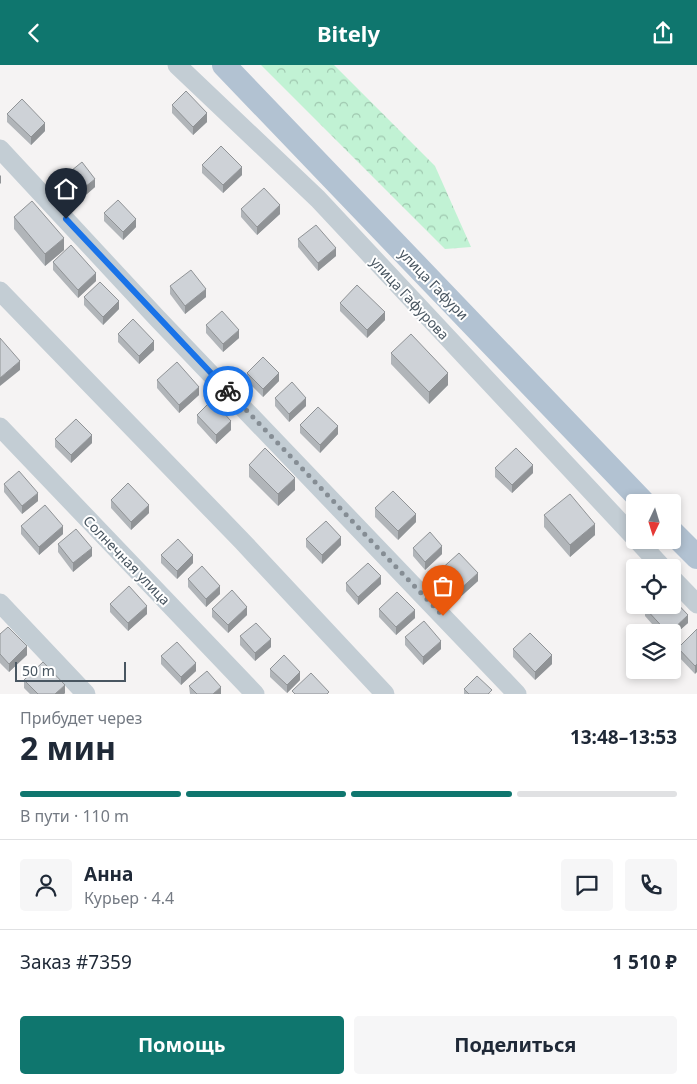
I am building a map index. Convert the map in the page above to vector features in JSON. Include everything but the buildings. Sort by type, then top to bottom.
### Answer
[{"type":"main road","name":"улица Гафури","points":[[224,65],[635,494]]},
{"type":"main road","points":[[681,541],[697,557]]},
{"type":"street","name":"улица Гафурова","points":[[177,65],[318,199],[626,528]]},
{"type":"street","points":[[0,149],[157,317],[517,694]]},
{"type":"street","points":[[0,291],[242,541],[384,694]]},
{"type":"street","name":"Солнечная улица","points":[[0,427],[255,694]]},
{"type":"street","name":"улица Гафурова","points":[[645,549],[655,559]]},
{"type":"street","points":[[681,587],[697,604]]},
{"type":"street","points":[[0,603],[86,694]]},
{"type":"green space","points":[[261,65],[334,65],[435,166],[471,247],[445,249]]},
{"type":"way so far","points":[[228,391],[443,616]]},
{"type":"route","points":[[66,219],[228,391]]}]
